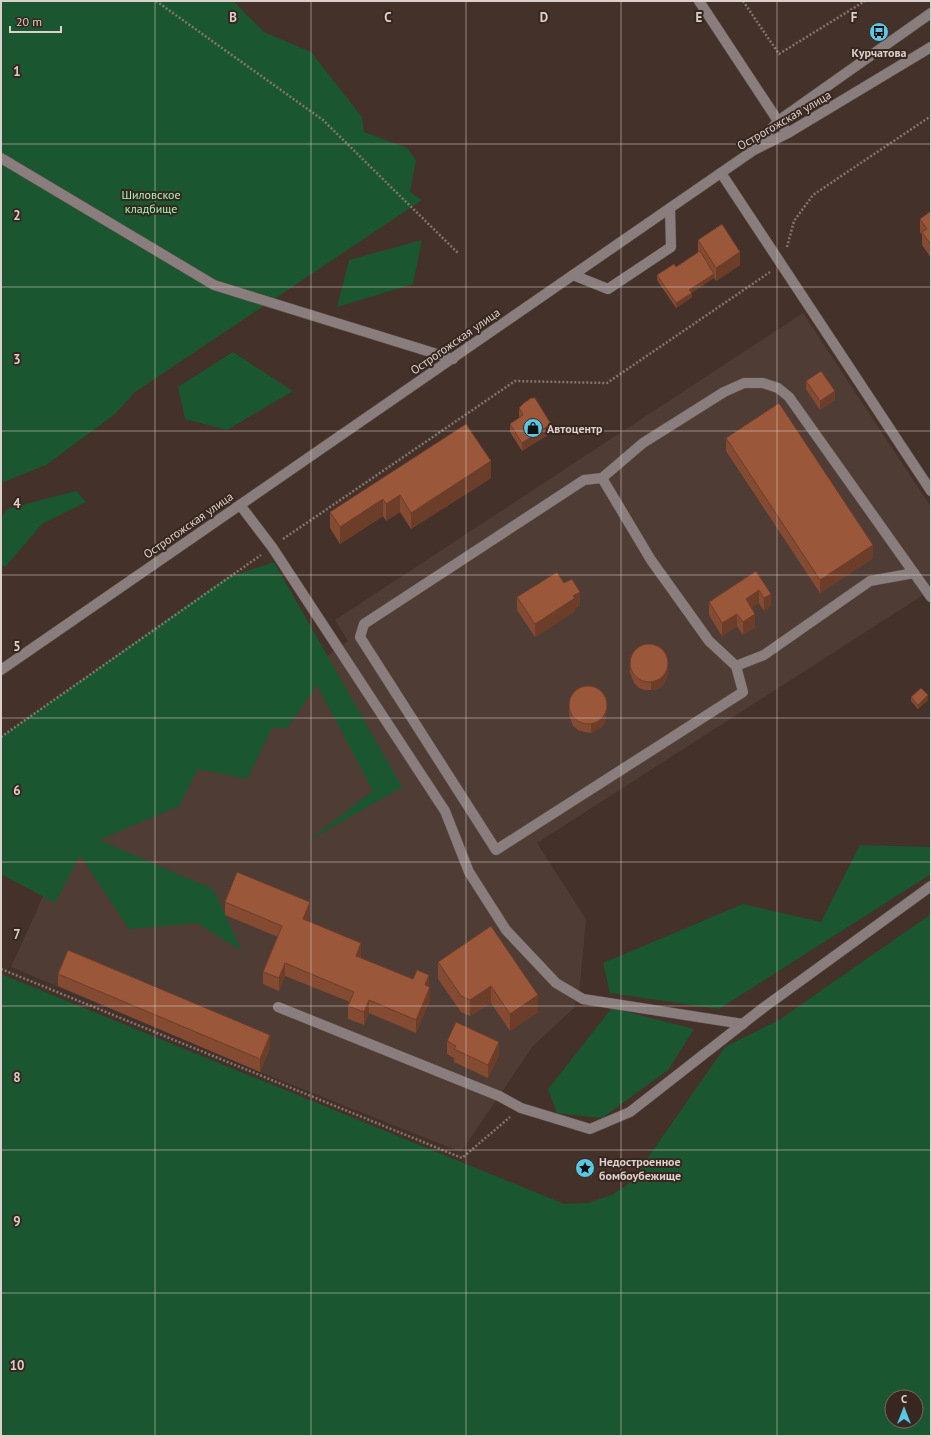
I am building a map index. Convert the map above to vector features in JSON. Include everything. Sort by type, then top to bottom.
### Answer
[{"type":"street","points":[[699,1],[778,121],[788,133]]},
{"type":"street","points":[[754,150],[778,121],[931,13]]},
{"type":"street","name":"Острогожская улица","points":[[1,670],[754,150],[788,133],[931,47]]},
{"type":"street","points":[[1,158],[214,285],[452,359]]},
{"type":"street","points":[[721,173],[782,263],[931,491]]},
{"type":"street","points":[[573,275],[608,289],[671,247],[670,208]]},
{"type":"street","points":[[602,478],[656,566],[709,641],[736,666],[743,692],[496,850],[360,637],[364,624],[584,480],[602,478],[643,443],[724,392],[744,383],[763,383],[778,388],[789,397],[931,597]]},
{"type":"street","points":[[240,505],[272,547],[445,811],[470,872],[506,930],[556,983],[583,999],[743,1024]]},
{"type":"street","points":[[736,666],[764,655],[870,580],[914,573]]},
{"type":"street","points":[[278,1007],[498,1096],[521,1108],[590,1129],[630,1112],[743,1024],[931,886]]},
{"type":"path","points":[[156,1],[323,120],[459,254]]},
{"type":"path","points":[[743,1],[780,54],[865,1]]},
{"type":"path","points":[[272,547],[515,381],[607,384],[782,263],[794,221],[813,195],[931,116]]},
{"type":"path","points":[[1,737],[260,555]]},
{"type":"path","points":[[1,970],[462,1158],[521,1108]]},
{"type":"shaded area","points":[[803,313],[931,507],[931,590],[537,843],[586,919],[579,996],[574,1008],[533,1046],[461,1152],[260,1072],[11,967],[66,846],[348,641],[335,620]]},
{"type":"green space","name":"Шиловское кладбище","points":[[1,1],[233,1],[264,32],[311,52],[362,117],[364,132],[407,148],[416,160],[410,192],[422,200],[135,392],[115,414],[46,465],[1,483]]},
{"type":"green space","points":[[422,240],[413,284],[337,307],[349,260]]},
{"type":"green space","points":[[233,352],[293,391],[227,430],[185,419],[178,387]]},
{"type":"green space","points":[[76,491],[86,502],[42,524],[5,567],[1,565],[1,519],[7,509]]},
{"type":"green space","points":[[274,562],[402,787],[306,842],[373,791],[317,685],[287,728],[272,728],[247,779],[198,769],[179,806],[99,840],[213,889],[242,951],[197,923],[129,929],[80,855],[55,903],[1,874],[1,737],[224,579]]},
{"type":"green space","points":[[860,845],[931,847],[931,874],[719,1009],[610,993],[603,963],[743,904],[821,922]]},
{"type":"green space","points":[[931,914],[931,1436],[1,1436],[1,974],[564,1204],[588,1203],[612,1195],[631,1182],[725,1047],[779,1020]]},
{"type":"green space","points":[[612,1008],[694,1029],[668,1070],[602,1118],[557,1113],[548,1089]]},
{"type":"building","points":[[931,211],[931,245],[922,232],[927,229],[920,219]]},
{"type":"building","points":[[722,224],[740,252],[716,268],[698,240]]},
{"type":"building","points":[[700,251],[714,274],[689,290],[692,293],[676,303],[657,275],[674,264],[676,267]]},
{"type":"building","points":[[821,371],[835,391],[820,401],[806,381]]},
{"type":"building","name":"Автоцентр","points":[[531,398],[535,398],[551,424],[522,443],[510,424],[523,415],[519,408]]},
{"type":"building","points":[[779,403],[873,545],[820,580],[726,438]]},
{"type":"building","points":[[466,424],[491,461],[411,513],[400,495],[386,504],[383,499],[340,527],[330,512]]},
{"type":"building","points":[[756,571],[771,594],[764,598],[759,590],[746,599],[755,614],[743,622],[737,614],[722,623],[709,602]]},
{"type":"building","points":[[557,572],[564,583],[572,579],[580,592],[573,596],[575,598],[535,624],[517,597]]},
{"type":"building","points":[[649,644],[659,647],[665,653],[668,663],[665,673],[659,679],[649,682],[639,679],[633,673],[630,663],[633,653],[639,647]]},
{"type":"building","points":[[588,686],[601,692],[607,705],[601,718],[588,724],[575,718],[569,705],[575,692]]},
{"type":"building","points":[[921,688],[928,695],[918,705],[911,697]]},
{"type":"building","points":[[237,872],[310,902],[303,919],[361,943],[356,956],[413,979],[417,970],[429,975],[425,985],[430,987],[416,1020],[369,1000],[364,1012],[348,1006],[354,992],[285,963],[279,978],[263,972],[282,926],[225,902]]},
{"type":"building","points":[[491,926],[538,995],[510,1014],[491,986],[470,1000],[461,996],[438,962]]},
{"type":"building","points":[[68,950],[270,1035],[260,1059],[58,974]]},
{"type":"building","points":[[456,1022],[499,1042],[488,1065],[454,1049],[456,1046],[447,1041]]},
{"type":"place","name":"Курчатова","points":[[879,32]]},
{"type":"place","name":"Автоцентр","points":[[533,428]]},
{"type":"place","name":"Недостроенное бомбоубежище","points":[[585,1168]]}]
